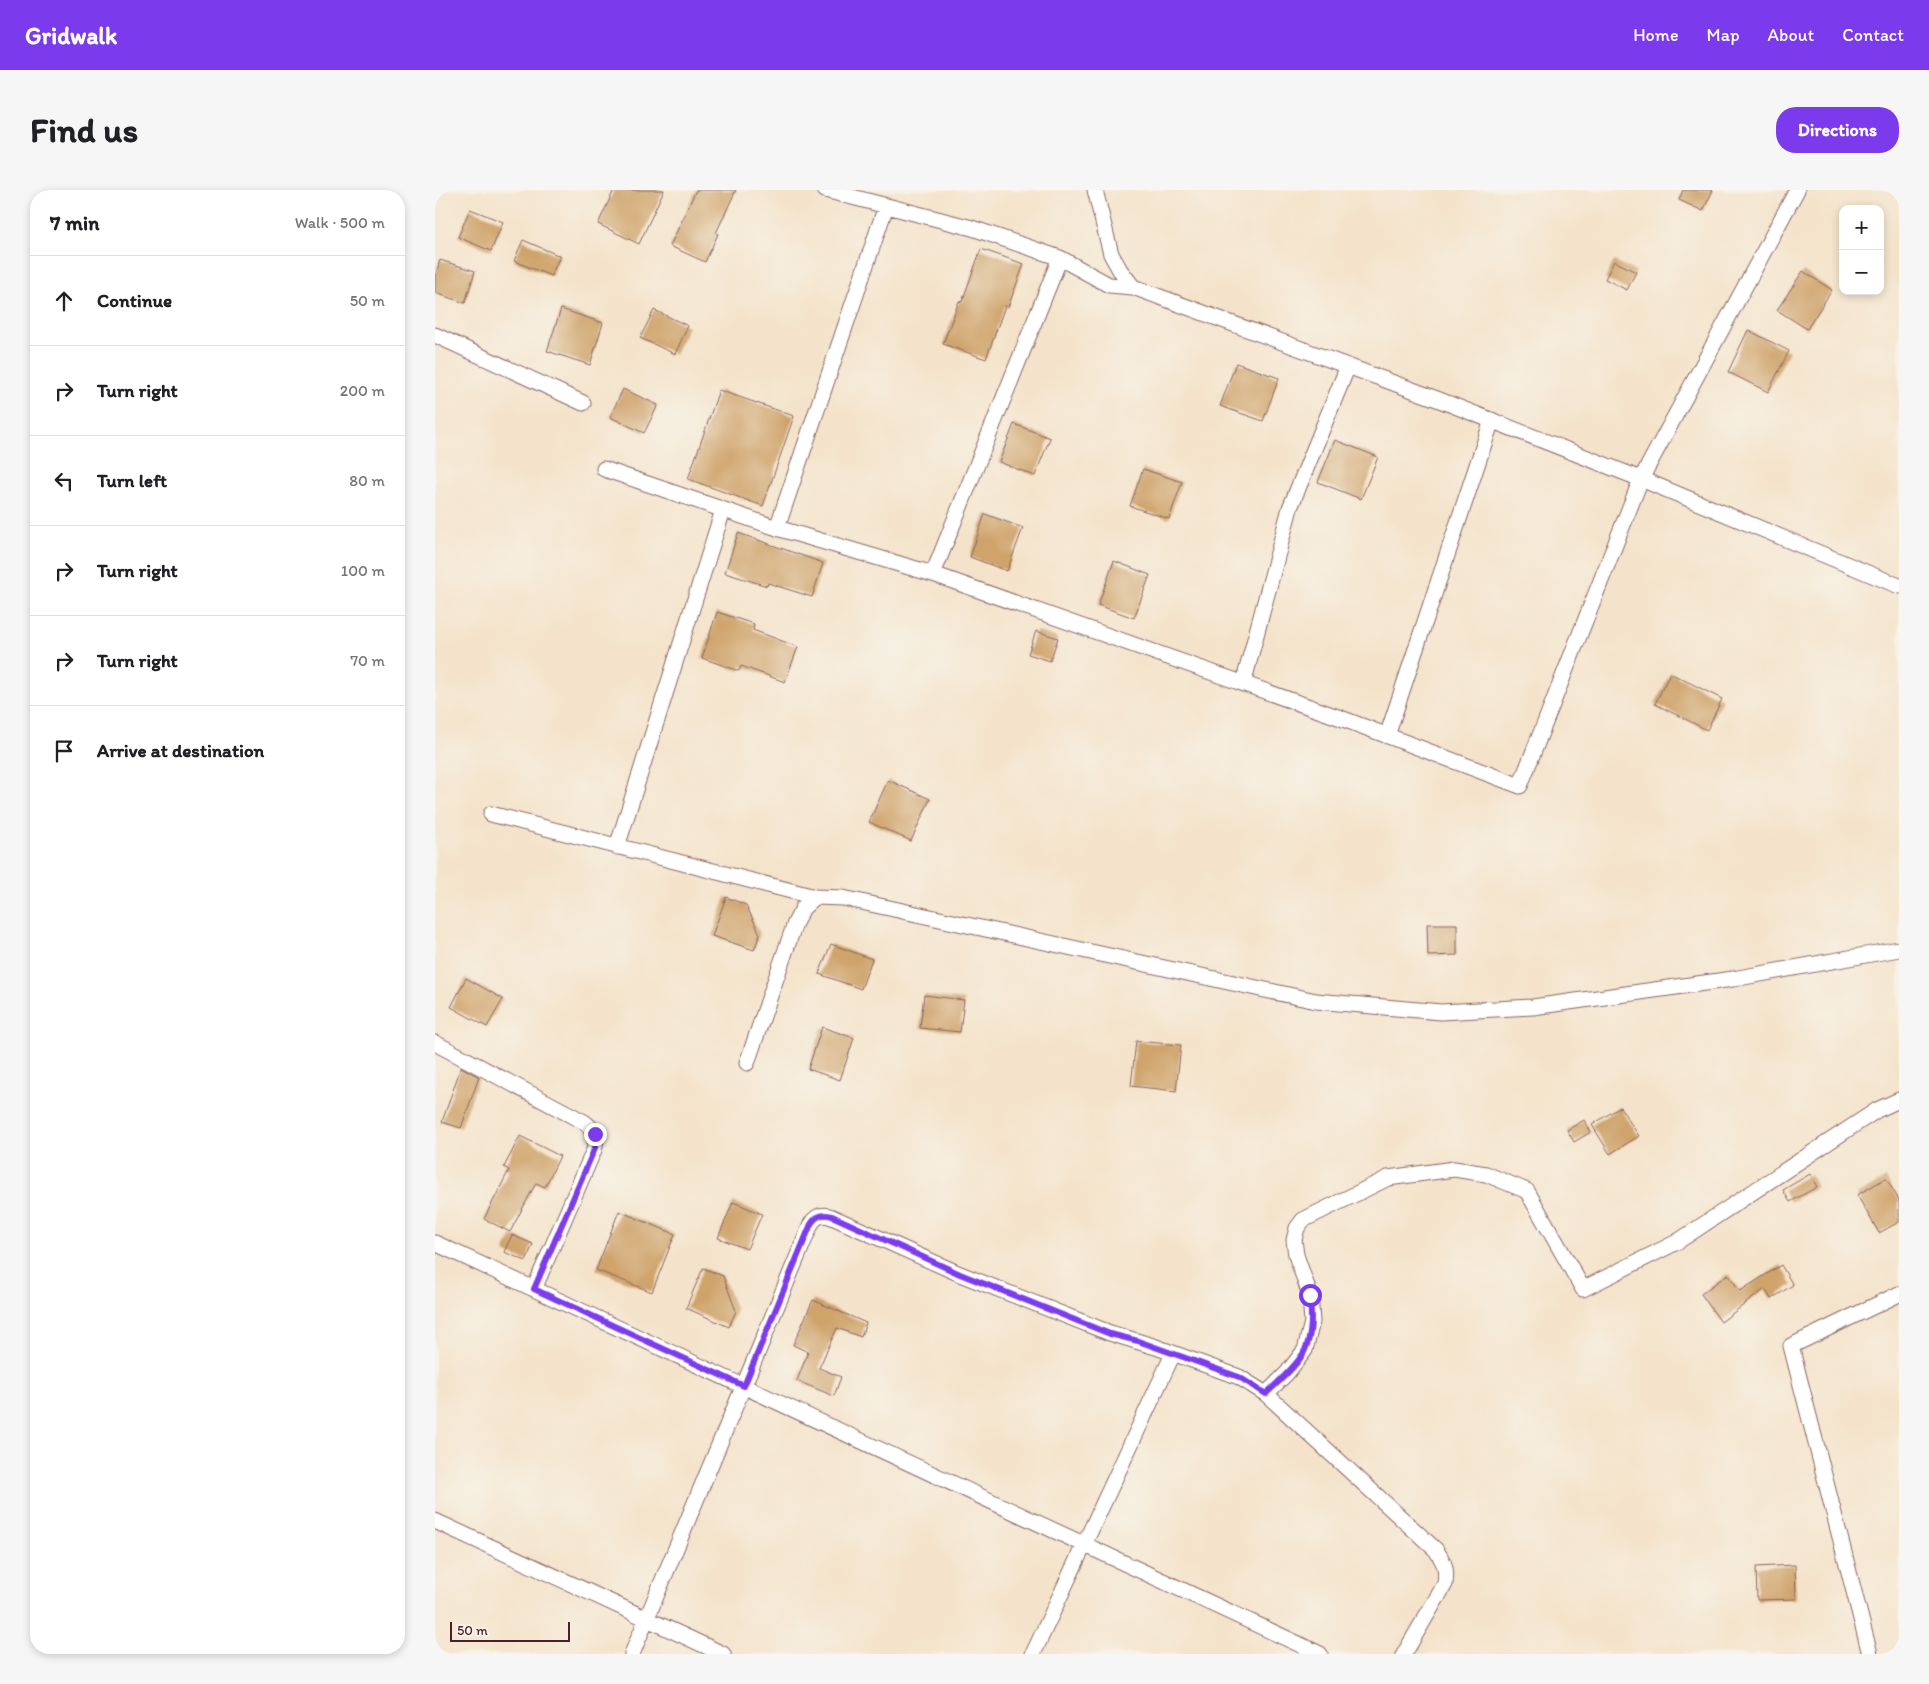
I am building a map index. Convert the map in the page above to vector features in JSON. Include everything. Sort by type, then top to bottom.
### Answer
[{"type":"street","points":[[825,190],[972,228],[1060,258],[1109,285],[1133,287],[1492,420],[1641,479],[1899,586]]},
{"type":"street","points":[[1095,190],[1111,254],[1133,287]]},
{"type":"street","points":[[604,469],[777,528],[933,574],[1387,736],[1520,786],[1641,479],[1797,190]]},
{"type":"street","points":[[777,528],[886,206]]},
{"type":"street","points":[[933,574],[1060,258]]},
{"type":"street","points":[[435,335],[583,403]]},
{"type":"street","points":[[1243,684],[1290,508],[1348,366]]},
{"type":"street","points":[[1387,736],[1492,420]]},
{"type":"street","points":[[617,847],[723,510]]},
{"type":"street","points":[[491,814],[815,898],[843,898],[1317,1001],[1441,1012],[1543,1006],[1733,979],[1899,949]]},
{"type":"street","points":[[747,1063],[795,923],[803,908],[815,898]]},
{"type":"street","points":[[435,1043],[584,1122],[595,1134],[596,1145],[534,1289]]},
{"type":"street","points":[[1266,1394],[1287,1373],[1305,1350],[1312,1322],[1310,1295],[1296,1255],[1294,1240],[1297,1228],[1303,1220],[1387,1178],[1454,1169],[1485,1174],[1527,1191],[1583,1289],[1677,1242],[1877,1110],[1899,1100]]},
{"type":"street","points":[[632,1654],[811,1224],[813,1220],[823,1215],[832,1216],[969,1278],[1110,1334],[1138,1341],[1239,1377],[1266,1394],[1436,1550],[1443,1561],[1447,1571],[1445,1584],[1404,1654]]},
{"type":"street","points":[[435,1243],[1321,1654]]},
{"type":"street","points":[[1870,1654],[1791,1346],[1899,1294]]},
{"type":"street","points":[[1033,1654],[1173,1354]]},
{"type":"street","points":[[435,1521],[723,1654]]},
{"type":"building","points":[[614,190],[664,190],[639,244],[598,224]]},
{"type":"building","points":[[696,190],[736,190],[705,262],[670,246]]},
{"type":"building","points":[[1683,190],[1713,190],[1703,211],[1679,200]]},
{"type":"building","points":[[470,209],[503,222],[491,251],[458,237]]},
{"type":"building","points":[[523,240],[560,256],[551,276],[514,261]]},
{"type":"building","points":[[981,249],[1024,264],[1008,307],[1005,306],[986,359],[943,344],[959,301],[962,302]]},
{"type":"building","points":[[440,260],[475,271],[465,303],[435,293],[435,277]]},
{"type":"building","points":[[1614,261],[1636,272],[1627,290],[1605,279]]},
{"type":"building","points":[[1803,271],[1832,290],[1807,329],[1777,310]]},
{"type":"building","points":[[561,309],[603,323],[590,365],[547,351]]},
{"type":"building","points":[[654,310],[688,326],[675,354],[640,338]]},
{"type":"building","points":[[1748,330],[1789,351],[1768,392],[1728,372]]},
{"type":"building","points":[[1236,363],[1279,378],[1263,421],[1220,406]]},
{"type":"building","points":[[623,389],[658,405],[644,433],[610,417]]},
{"type":"building","points":[[719,390],[794,416],[763,506],[688,479]]},
{"type":"building","points":[[1014,424],[1050,438],[1035,476],[999,462]]},
{"type":"building","points":[[1335,440],[1378,457],[1361,499],[1318,482]]},
{"type":"building","points":[[1143,469],[1182,482],[1169,519],[1130,506]]},
{"type":"building","points":[[985,514],[1023,528],[1007,571],[970,557]]},
{"type":"building","points":[[738,533],[823,563],[812,597],[768,583],[767,586],[725,573]]},
{"type":"building","points":[[1114,561],[1150,575],[1134,618],[1098,605]]},
{"type":"building","points":[[717,612],[754,624],[753,630],[798,647],[785,682],[741,666],[739,671],[702,658]]},
{"type":"building","points":[[1036,631],[1058,638],[1050,661],[1028,654]]},
{"type":"building","points":[[1670,673],[1722,699],[1707,730],[1655,704]]},
{"type":"building","points":[[888,780],[930,799],[911,841],[869,822]]},
{"type":"building","points":[[726,897],[746,905],[760,934],[754,950],[712,936]]},
{"type":"building","points":[[1427,924],[1457,924],[1457,955],[1428,956]]},
{"type":"building","points":[[831,944],[872,959],[861,989],[819,974]]},
{"type":"building","points":[[466,978],[503,999],[487,1027],[451,1007]]},
{"type":"building","points":[[924,995],[964,1000],[960,1032],[920,1028]]},
{"type":"building","points":[[822,1027],[854,1038],[840,1080],[808,1069]]},
{"type":"building","points":[[1136,1041],[1181,1045],[1176,1091],[1131,1086]]},
{"type":"building","points":[[461,1067],[479,1077],[461,1128],[442,1122]]},
{"type":"building","points":[[1620,1107],[1639,1136],[1610,1154],[1592,1125]]},
{"type":"building","points":[[1584,1120],[1591,1132],[1574,1142],[1567,1130]]},
{"type":"building","points":[[520,1136],[560,1156],[545,1187],[536,1183],[510,1232],[484,1219],[509,1170],[504,1167]]},
{"type":"building","points":[[1810,1174],[1817,1187],[1790,1202],[1783,1190]]},
{"type":"building","points":[[1886,1178],[1899,1200],[1899,1222],[1879,1233],[1857,1195]]},
{"type":"building","points":[[733,1202],[762,1214],[747,1249],[718,1238]]},
{"type":"building","points":[[619,1211],[675,1234],[652,1292],[596,1270]]},
{"type":"building","points":[[512,1235],[533,1244],[526,1261],[504,1252]]},
{"type":"building","points":[[1781,1265],[1793,1285],[1771,1299],[1765,1289],[1721,1322],[1701,1294],[1728,1274],[1740,1291]]},
{"type":"building","points":[[703,1268],[723,1276],[736,1311],[729,1327],[686,1308]]},
{"type":"building","points":[[813,1300],[866,1323],[861,1337],[837,1328],[819,1368],[841,1377],[834,1396],[797,1381],[808,1352],[793,1345]]},
{"type":"building","points":[[1795,1565],[1796,1599],[1757,1600],[1756,1567]]},
{"type":"route","points":[[595,1134],[596,1145],[534,1289],[744,1386],[811,1224],[818,1216],[823,1215],[832,1216],[960,1274],[1110,1334],[1138,1341],[1239,1377],[1266,1394],[1287,1373],[1305,1350],[1312,1322],[1310,1295]]}]
